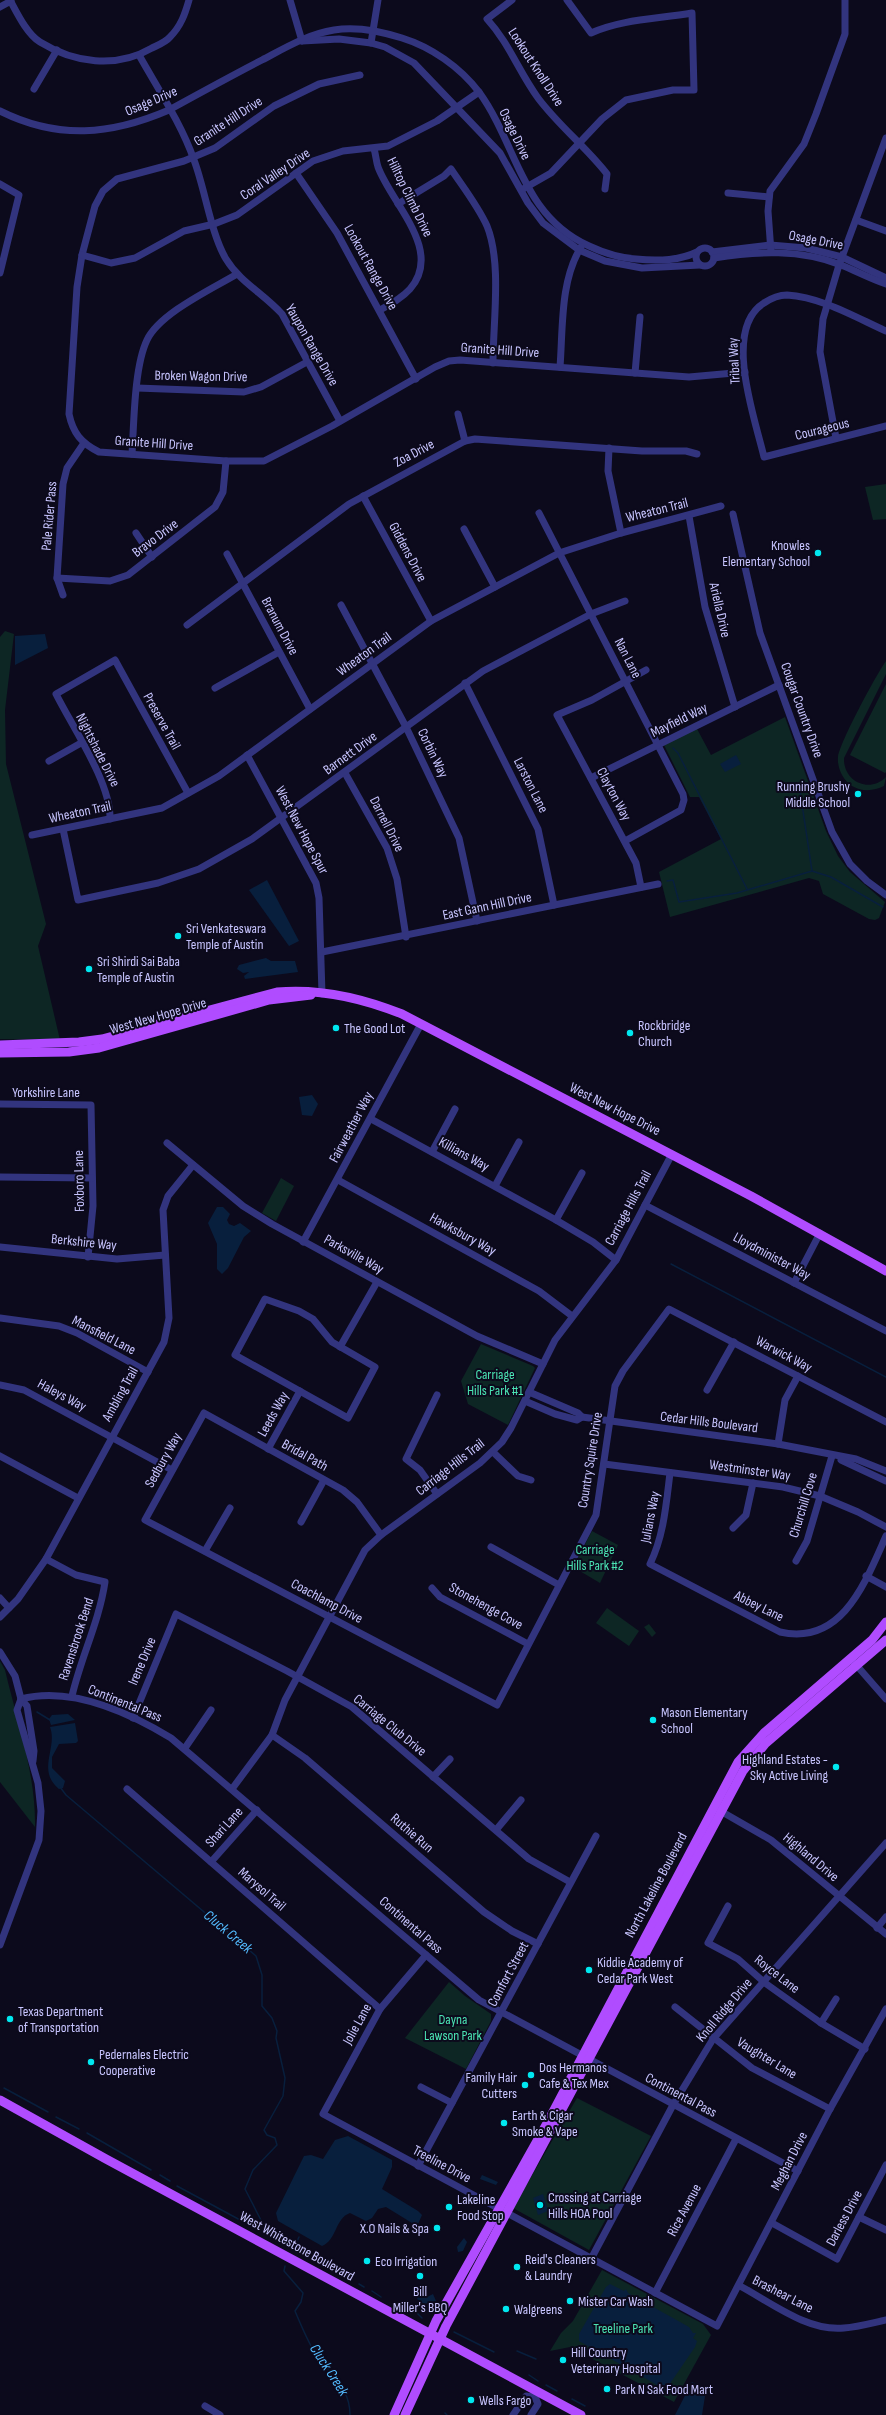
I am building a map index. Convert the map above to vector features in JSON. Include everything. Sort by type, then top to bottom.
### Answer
[{"type":"main road","name":"West New Hope Drive","points":[[0,1044],[79,1042],[102,1038],[258,995],[298,990],[360,999],[402,1014],[672,1154],[820,1233],[886,1272]]},
{"type":"main road","name":"West New Hope Drive","points":[[0,1053],[69,1052],[99,1048],[269,1000],[322,994]]},
{"type":"main road","name":"North Lakeline Boulevard","points":[[405,2415],[440,2339],[503,2211],[718,1809],[747,1750],[764,1733],[880,1633],[886,1622]]},
{"type":"main road","name":"North Lakeline Boulevard","points":[[718,1809],[754,1755],[886,1640]]},
{"type":"main road","name":"West Whitestone Boulevard","points":[[0,2100],[440,2339],[536,2394],[580,2415]]},
{"type":"main road","name":"North Lakeline Boulevard","points":[[394,2415],[430,2334],[503,2211]]},
{"type":"street","points":[[0,8],[10,1],[38,41],[81,59],[101,62],[139,55],[169,38],[182,21],[189,0]]},
{"type":"street","points":[[290,0],[302,41]]},
{"type":"street","points":[[371,43],[378,0]]},
{"type":"street","name":"Lookout Knoll Drive","points":[[512,0],[487,18],[502,36],[537,97],[562,128],[608,174],[605,189]]},
{"type":"street","points":[[524,189],[551,173],[602,119],[626,100],[673,90],[694,90],[692,13],[605,27],[591,33],[566,0]]},
{"type":"street","points":[[770,249],[770,191],[779,175],[804,144],[816,114],[845,34],[845,0]]},
{"type":"street","name":"Osage Drive","points":[[0,111],[42,127],[84,132],[115,129],[148,119],[169,110],[317,34],[335,30],[374,30],[411,41],[433,52],[458,70],[479,92],[495,119],[524,189]]},
{"type":"street","name":"Osage Drive","points":[[302,41],[339,39],[371,43],[385,47],[414,63],[434,81],[455,108],[500,153],[524,189],[543,223],[605,261],[642,268],[700,265]]},
{"type":"street","points":[[34,89],[57,50]]},
{"type":"street","name":"Yaupon Range Drive","points":[[139,55],[194,158],[214,224],[217,239],[226,258],[237,274],[282,314],[340,421]]},
{"type":"street","name":"Granite Hill Drive","points":[[360,75],[319,84],[274,106],[215,148],[194,158],[117,179],[103,190],[94,206],[82,255],[74,321],[69,414],[72,429],[84,444],[99,452],[226,461],[264,461],[450,361],[493,362],[689,377],[745,372]]},
{"type":"street","name":"Coral Valley Drive","points":[[82,255],[111,263],[135,258],[184,231],[214,224],[237,215],[313,161],[343,151],[374,149],[388,146],[437,121],[479,92]]},
{"type":"street","points":[[836,438],[820,352],[826,304],[886,138]]},
{"type":"street","name":"Hilltop Climb Drive","points":[[374,149],[379,168],[415,235],[421,253],[422,265],[419,276],[411,289],[401,298],[380,310]]},
{"type":"street","points":[[398,204],[444,176],[451,169],[486,226],[494,249],[493,362]]},
{"type":"street","name":"Lookout Range Drive","points":[[296,173],[337,232],[416,379]]},
{"type":"street","points":[[0,184],[19,195],[0,273]]},
{"type":"street","points":[[728,193],[769,197]]},
{"type":"street","points":[[856,220],[886,230]]},
{"type":"street","points":[[560,367],[567,283],[570,268],[581,247]]},
{"type":"street","name":"Osage Drive","points":[[581,247],[626,259],[667,259],[697,252]]},
{"type":"street","points":[[705,248],[713,255],[709,266],[700,265],[696,258],[697,252],[705,248]]},
{"type":"street","name":"Osage Drive","points":[[713,255],[770,249],[806,248],[842,257],[886,278]]},
{"type":"street","name":"Osage Drive","points":[[770,249],[839,265],[886,284]]},
{"type":"street","points":[[132,454],[137,388],[147,340],[172,314],[237,274]]},
{"type":"street","name":"Tribal Way","points":[[764,457],[745,372],[743,337],[750,316],[758,306],[769,300],[786,295],[826,304],[886,331]]},
{"type":"street","points":[[635,374],[640,317]]},
{"type":"street","name":"Broken Wagon Drive","points":[[137,388],[244,392],[261,387],[307,362]]},
{"type":"street","points":[[458,414],[465,441]]},
{"type":"street","name":"Courageous","points":[[764,457],[886,426]]},
{"type":"street","name":"Zoa Drive","points":[[187,625],[349,504],[465,441],[475,439],[609,448],[686,451],[697,454]]},
{"type":"street","name":"Pale Rider Pass","points":[[63,595],[57,578],[65,475],[73,458],[84,444]]},
{"type":"street","points":[[609,448],[608,471],[621,533]]},
{"type":"street","name":"Bravo Drive","points":[[57,578],[110,581],[120,578],[152,557],[215,508],[222,492],[226,461]]},
{"type":"street","name":"Giddens Drive","points":[[363,496],[431,621]]},
{"type":"street","name":"Wheaton Trail","points":[[32,835],[162,808],[219,776],[431,621],[559,553],[621,533],[689,516],[721,506]]},
{"type":"street","name":"Nan Lane","points":[[539,513],[684,794],[683,805],[675,813],[625,841]]},
{"type":"street","name":"Cougar Country Drive","points":[[734,514],[757,623],[836,842],[858,873],[886,895]]},
{"type":"street","name":"Ariella Drive","points":[[689,516],[705,607],[735,707]]},
{"type":"street","points":[[464,529],[495,587]]},
{"type":"street","points":[[136,534],[152,557]]},
{"type":"street","name":"Branum Drive","points":[[227,554],[310,709]]},
{"type":"street","name":"Barnett Drive","points":[[63,829],[78,900],[158,883],[199,869],[252,838],[282,818],[346,773],[483,671],[591,614],[625,601]]},
{"type":"street","name":"Corbin Way","points":[[341,605],[406,727],[459,838],[477,921]]},
{"type":"street","points":[[215,688],[279,652]]},
{"type":"street","name":"Preserve Trail","points":[[56,694],[115,660],[188,794]]},
{"type":"street","points":[[626,682],[646,670]]},
{"type":"street","name":"Clayton Way","points":[[626,682],[557,715],[636,863],[642,887]]},
{"type":"street","name":"Larston Lane","points":[[465,683],[538,829],[554,905]]},
{"type":"street","name":"Mayfield Way","points":[[591,778],[779,685]]},
{"type":"street","name":"Nightshade Drive","points":[[56,694],[111,805],[110,819]]},
{"type":"street","points":[[49,761],[81,743]]},
{"type":"street","name":"West New Hope Spur","points":[[247,755],[316,883],[319,898],[322,952],[322,994]]},
{"type":"street","name":"Darnell Drive","points":[[346,773],[387,848],[397,879],[406,936]]},
{"type":"street","name":"East Gann Hill Drive","points":[[322,952],[658,884]]},
{"type":"street","name":"Fairweather Way","points":[[303,1242],[338,1180],[421,1024]]},
{"type":"street","name":"Yorkshire Lane","points":[[0,1104],[91,1105]]},
{"type":"street","name":"Foxboro Lane","points":[[88,1257],[92,1232],[91,1105]]},
{"type":"street","points":[[428,1149],[455,1109]]},
{"type":"street","name":"Killians Way","points":[[371,1118],[553,1218],[593,1242],[616,1260]]},
{"type":"street","points":[[491,1184],[519,1142]]},
{"type":"street","name":"Parksville Way","points":[[167,1143],[243,1206],[303,1242],[477,1336],[543,1364]]},
{"type":"street","name":"Carriage Hills Trail","points":[[232,1788],[272,1735],[285,1700],[365,1550],[381,1535],[493,1452],[512,1428],[555,1340],[616,1260],[672,1154]]},
{"type":"street","name":"Ambling Trail","points":[[0,1617],[34,1578],[46,1559],[148,1372],[167,1333],[169,1318],[162,1222],[168,1196],[193,1165]]},
{"type":"street","points":[[553,1218],[582,1173]]},
{"type":"street","points":[[0,1177],[92,1178]]},
{"type":"street","name":"Hawksbury Way","points":[[338,1180],[540,1291],[572,1316]]},
{"type":"street","name":"Lloydminister Way","points":[[645,1205],[886,1331]]},
{"type":"street","points":[[794,1282],[820,1233]]},
{"type":"street","name":"Berkshire Way","points":[[0,1247],[22,1248],[88,1257],[116,1259],[165,1255]]},
{"type":"street","points":[[340,1347],[377,1282]]},
{"type":"street","points":[[265,1299],[299,1311],[313,1319],[332,1342],[375,1367],[348,1418],[300,1391],[235,1355],[265,1299]]},
{"type":"street","name":"Warwick Way","points":[[669,1309],[886,1422]]},
{"type":"street","name":"Country Squire Drive","points":[[497,1705],[596,1515],[615,1386],[623,1371],[669,1309]]},
{"type":"street","name":"Mansfield Lane","points":[[0,1318],[59,1326],[77,1333],[148,1372]]},
{"type":"street","points":[[707,1390],[734,1342]]},
{"type":"street","points":[[778,1444],[785,1400],[798,1376]]},
{"type":"street","name":"Haleys Way","points":[[0,1385],[24,1390],[172,1470]]},
{"type":"street","name":"Leeds Way","points":[[268,1449],[300,1391]]},
{"type":"street","name":"Cedar Hills Boulevard","points":[[529,1392],[578,1413],[582,1417],[609,1422],[778,1444],[832,1456],[856,1459],[886,1471]]},
{"type":"street","points":[[437,1395],[406,1459],[420,1470],[437,1494]]},
{"type":"street","name":"Cedar Hills Boulevard","points":[[525,1401],[563,1417],[577,1420],[582,1417]]},
{"type":"street","name":"Bridal Path","points":[[204,1413],[350,1496],[381,1535]]},
{"type":"street","name":"Sedbury Way","points":[[145,1520],[204,1413]]},
{"type":"street","points":[[493,1452],[518,1476],[531,1480]]},
{"type":"street","points":[[0,1456],[78,1498]]},
{"type":"street","name":"Cedar Hills Boulevard","points":[[832,1456],[886,1481]]},
{"type":"street","name":"Churchill Cove","points":[[796,1561],[807,1541],[832,1456]]},
{"type":"street","name":"Westminster Way","points":[[604,1464],[783,1487],[820,1496],[858,1512],[886,1527]]},
{"type":"street","name":"Julians Way","points":[[650,1564],[658,1547],[664,1526],[670,1473]]},
{"type":"street","points":[[301,1522],[324,1480]]},
{"type":"street","points":[[734,1528],[746,1515],[753,1483]]},
{"type":"street","points":[[205,1551],[230,1508]]},
{"type":"street","name":"Coachlamp Drive","points":[[145,1520],[497,1705]]},
{"type":"street","name":"Abbey Lane","points":[[650,1564],[770,1628],[780,1632],[799,1635],[818,1631],[836,1621],[851,1604],[886,1536]]},
{"type":"street","points":[[491,1547],[559,1585]]},
{"type":"street","name":"Ravensbrook Bend","points":[[46,1559],[76,1575],[105,1582],[101,1609],[79,1665],[72,1696]]},
{"type":"street","points":[[866,1576],[886,1587]]},
{"type":"street","name":"Stonehenge Cove","points":[[432,1588],[440,1597],[528,1644]]},
{"type":"street","points":[[0,1598],[9,1608]]},
{"type":"street","name":"Carriage Club Drive","points":[[176,1614],[298,1677],[352,1707],[529,1859],[570,1882]]},
{"type":"street","name":"Irene Drive","points":[[133,1718],[176,1614]]},
{"type":"street","points":[[0,1652],[16,1676],[21,1699],[27,1706],[34,1751],[33,1761],[41,1811],[39,1840],[0,1945]]},
{"type":"street","points":[[851,1659],[886,1699]]},
{"type":"street","name":"Continental Pass","points":[[21,1699],[45,1694],[72,1696],[133,1718],[158,1730],[185,1748],[478,2000],[736,2140],[798,2171]]},
{"type":"street","points":[[21,1699],[17,1710],[28,1752],[33,1761]]},
{"type":"street","points":[[185,1748],[211,1710]]},
{"type":"street","name":"Ruthie Run","points":[[272,1735],[305,1758],[484,1912],[512,1931],[538,1944]]},
{"type":"street","points":[[433,1777],[450,1759]]},
{"type":"street","name":"Marysol Trail","points":[[127,1789],[380,2009]]},
{"type":"street","points":[[496,1830],[521,1800]]},
{"type":"street","name":"Highland Drive","points":[[718,1809],[771,1840],[886,1934]]},
{"type":"street","name":"Shari Lane","points":[[211,1862],[257,1810]]},
{"type":"street","name":"Comfort Street","points":[[418,2166],[596,1836]]},
{"type":"street","name":"Knoll Ridge Drive","points":[[591,2259],[673,2105],[713,2039],[765,1983],[886,1843]]},
{"type":"street","name":"Royce Lane","points":[[728,1906],[708,1943],[738,1959],[765,1983],[822,2023],[865,2049]]},
{"type":"street","points":[[877,1928],[886,1917]]},
{"type":"street","name":"Jolie Lane","points":[[324,2114],[380,2009],[426,1955]]},
{"type":"street","points":[[822,2023],[836,2000]]},
{"type":"street","name":"Vaughter Lane","points":[[676,2007],[713,2039],[752,2068],[830,2109]]},
{"type":"street","name":"Meghan Drive","points":[[717,2326],[740,2286],[830,2109],[865,2049],[886,2009]]},
{"type":"street","points":[[421,2087],[452,2103]]},
{"type":"street","name":"Treeline Drive","points":[[324,2114],[717,2326]]},
{"type":"street","name":"Rice Avenue","points":[[655,2293],[736,2140]]},
{"type":"street","name":"Darless Drive","points":[[772,2223],[837,2259],[886,2165]]},
{"type":"street","points":[[859,2217],[886,2230]]},
{"type":"street","name":"Brashear Lane","points":[[740,2286],[794,2316],[823,2326],[842,2329],[886,2320]]},
{"type":"street","points":[[513,2415],[526,2396],[536,2394],[538,2404],[531,2415]]},
{"type":"street","points":[[205,2406],[220,2415]]},
{"type":"green space","points":[[886,484],[886,519],[873,520],[865,487]]},
{"type":"green space","points":[[5,631],[14,634],[5,710],[6,764],[46,924],[38,946],[60,1040],[0,1039],[0,637]]},
{"type":"green space","points":[[886,661],[886,674],[844,758],[848,773],[852,779],[858,782],[865,785],[872,784],[879,782],[886,777],[884,786],[872,790],[864,790],[852,786],[843,777],[838,765],[838,757],[851,724]]},
{"type":"green space","points":[[886,684],[886,772],[885,773],[850,755]]},
{"type":"green space","points":[[785,717],[826,831],[838,856],[850,872],[885,902],[879,918],[875,920],[869,919],[823,894],[819,881],[809,878],[670,917],[659,872],[721,839],[699,797],[690,797],[664,745],[696,727],[711,755]]},
{"type":"green space","points":[[281,1178],[294,1186],[276,1221],[262,1213]]},
{"type":"green space","name":"Carriage Hills Park #1","points":[[481,1344],[535,1368],[508,1425],[468,1404],[461,1381]]},
{"type":"green space","name":"Carriage Hills Park #2","points":[[592,1531],[618,1545],[600,1583],[573,1567]]},
{"type":"green space","points":[[607,1608],[639,1631],[629,1646],[596,1623]]},
{"type":"green space","points":[[649,1624],[656,1633],[652,1637],[644,1627]]},
{"type":"green space","points":[[0,1661],[5,1670],[25,1748],[32,1787],[35,1827],[0,1782]]},
{"type":"green space","name":"Dayna Lawson Park","points":[[449,1982],[465,1996],[491,2014],[491,2021],[466,2069],[405,2038]]},
{"type":"green space","points":[[577,2098],[651,2136],[589,2250],[513,2208]]},
{"type":"green space","name":"Treeline Park","points":[[602,2270],[703,2324],[711,2335],[674,2402],[570,2347],[550,2351],[561,2333],[573,2321]]},
{"type":"water","points":[[45,634],[48,648],[15,665],[15,636]]},
{"type":"water","points":[[736,755],[741,764],[725,772],[720,764]]},
{"type":"water","points":[[267,880],[299,941],[289,946],[249,890]]},
{"type":"water","points":[[266,958],[271,961],[295,961],[298,972],[245,979],[244,976],[249,972],[243,973],[237,969],[239,965]]},
{"type":"water","points":[[312,1095],[318,1104],[312,1116],[302,1115],[299,1097]]},
{"type":"water","points":[[217,1207],[223,1207],[230,1214],[227,1220],[229,1224],[234,1226],[240,1223],[251,1231],[244,1237],[228,1268],[222,1274],[217,1269],[217,1244],[208,1223]]},
{"type":"water","points":[[68,1714],[75,1720],[51,1725],[49,1719],[52,1715]]},
{"type":"water","points":[[75,1723],[78,1741],[76,1743],[59,1744],[52,1757],[52,1768],[65,1781],[63,1788],[59,1789],[52,1782],[49,1774],[48,1767],[52,1743],[50,1727]]},
{"type":"water","points":[[348,2136],[392,2160],[392,2167],[382,2189],[422,2215],[418,2224],[412,2223],[386,2207],[378,2209],[372,2218],[366,2221],[350,2213],[341,2219],[331,2239],[322,2246],[278,2221],[276,2213],[304,2156],[311,2155],[323,2159],[335,2140]]},
{"type":"water","points":[[482,2175],[498,2182],[496,2185],[480,2179]]},
{"type":"water","name":"Crossing at Carriage Hills HOA Pool","points":[[543,2194],[548,2211],[538,2215],[533,2198]]},
{"type":"water","points":[[464,2238],[467,2242],[463,2251],[458,2252],[457,2247]]},
{"type":"water","name":"Treeline Park","points":[[610,2284],[624,2291],[626,2289],[628,2293],[689,2327],[693,2333],[696,2333],[693,2338],[697,2341],[695,2347],[667,2388],[659,2386],[579,2341],[579,2334],[606,2287]]},
{"type":"water","points":[[433,2294],[436,2301],[424,2304],[417,2299],[419,2295],[427,2297]]},
{"type":"water","points":[[692,2382],[706,2390],[702,2415],[675,2415]]},
{"type":"waterway","points":[[673,748],[678,753],[747,889]]},
{"type":"waterway","points":[[800,791],[812,871]]},
{"type":"waterway","points":[[812,871],[831,877],[883,907]]},
{"type":"waterway","points":[[667,881],[673,880],[679,902],[737,893],[812,871]]},
{"type":"waterway","points":[[671,1264],[886,1377]]},
{"type":"waterway","name":"Cluck Creek","points":[[37,1712],[50,1720]]},
{"type":"waterway","name":"Cluck Creek","points":[[60,1787],[66,1795],[256,1956],[262,1975],[262,2006],[272,2018],[277,2031],[276,2038],[285,2078],[283,2096],[264,2130],[267,2135],[275,2138],[277,2145],[253,2170],[245,2189],[265,2228],[295,2245]]},
{"type":"waterway","points":[[4,2088],[48,2112]]},
{"type":"waterway","points":[[56,2117],[79,2129]]},
{"type":"waterway","points":[[87,2133],[151,2170]]},
{"type":"waterway","points":[[160,2175],[170,2181]]},
{"type":"waterway","points":[[177,2186],[242,2221]]},
{"type":"waterway","points":[[251,2226],[260,2231]]},
{"type":"waterway","points":[[268,2235],[305,2255]]},
{"type":"waterway","name":"Cluck Creek","points":[[294,2248],[299,2237]]},
{"type":"waterway","points":[[319,2262],[352,2280]]},
{"type":"waterway","name":"Cluck Creek","points":[[285,2266],[284,2271],[303,2293],[301,2302],[295,2311],[317,2356],[344,2391],[347,2398],[350,2415]]},
{"type":"waterway","points":[[359,2284],[364,2287]]},
{"type":"waterway","points":[[372,2291],[381,2297]]},
{"type":"waterway","points":[[416,2312],[422,2318]]},
{"type":"waterway","points":[[454,2332],[494,2352]]},
{"type":"waterway","points":[[517,2351],[536,2359]]},
{"type":"waterway","points":[[529,2375],[538,2381]]},
{"type":"waterway","points":[[546,2385],[557,2391]]},
{"type":"waterway","points":[[572,2399],[585,2406]]},
{"type":"place","name":"Knowles Elementary School","points":[[818,553]]},
{"type":"place","name":"Running Brushy Middle School","points":[[858,794]]},
{"type":"place","name":"Sri Venkateswara Temple of Austin","points":[[178,936]]},
{"type":"place","name":"Sri Shirdi Sai Baba Temple of Austin","points":[[89,969]]},
{"type":"place","name":"The Good Lot","points":[[336,1028]]},
{"type":"place","name":"Rockbridge Church","points":[[630,1033]]},
{"type":"place","name":"Mason Elementary School","points":[[653,1720]]},
{"type":"place","name":"Highland Estates - Sky Active Living","points":[[836,1767]]},
{"type":"place","name":"Kiddie Academy of Cedar Park West","points":[[589,1970]]},
{"type":"place","name":"Texas Department of Transportation","points":[[10,2019]]},
{"type":"place","name":"Pedernales Electric Cooperative","points":[[91,2062]]},
{"type":"place","name":"Dos Hermanos Cafe & Tex Mex","points":[[531,2075]]},
{"type":"place","name":"Family Hair Cutters","points":[[525,2085]]},
{"type":"place","name":"Earth & Cigar Smoke & Vape","points":[[504,2123]]},
{"type":"place","name":"Crossing at Carriage Hills HOA Pool","points":[[540,2205]]},
{"type":"place","name":"Lakeline Food Stop","points":[[449,2207]]},
{"type":"place","name":"X.O Nails & Spa","points":[[437,2228]]},
{"type":"place","name":"Eco Irrigation","points":[[367,2261]]},
{"type":"place","name":"Reid's Cleaners & Laundry","points":[[517,2267]]},
{"type":"place","name":"Bill Miller's BBQ","points":[[420,2276]]},
{"type":"place","name":"Mister Car Wash","points":[[570,2301]]},
{"type":"place","name":"Walgreens","points":[[506,2309]]},
{"type":"place","name":"Hill Country Veterinary Hospital","points":[[563,2360]]},
{"type":"place","name":"Park N Sak Food Mart","points":[[607,2389]]},
{"type":"place","name":"Wells Fargo","points":[[471,2400]]}]
